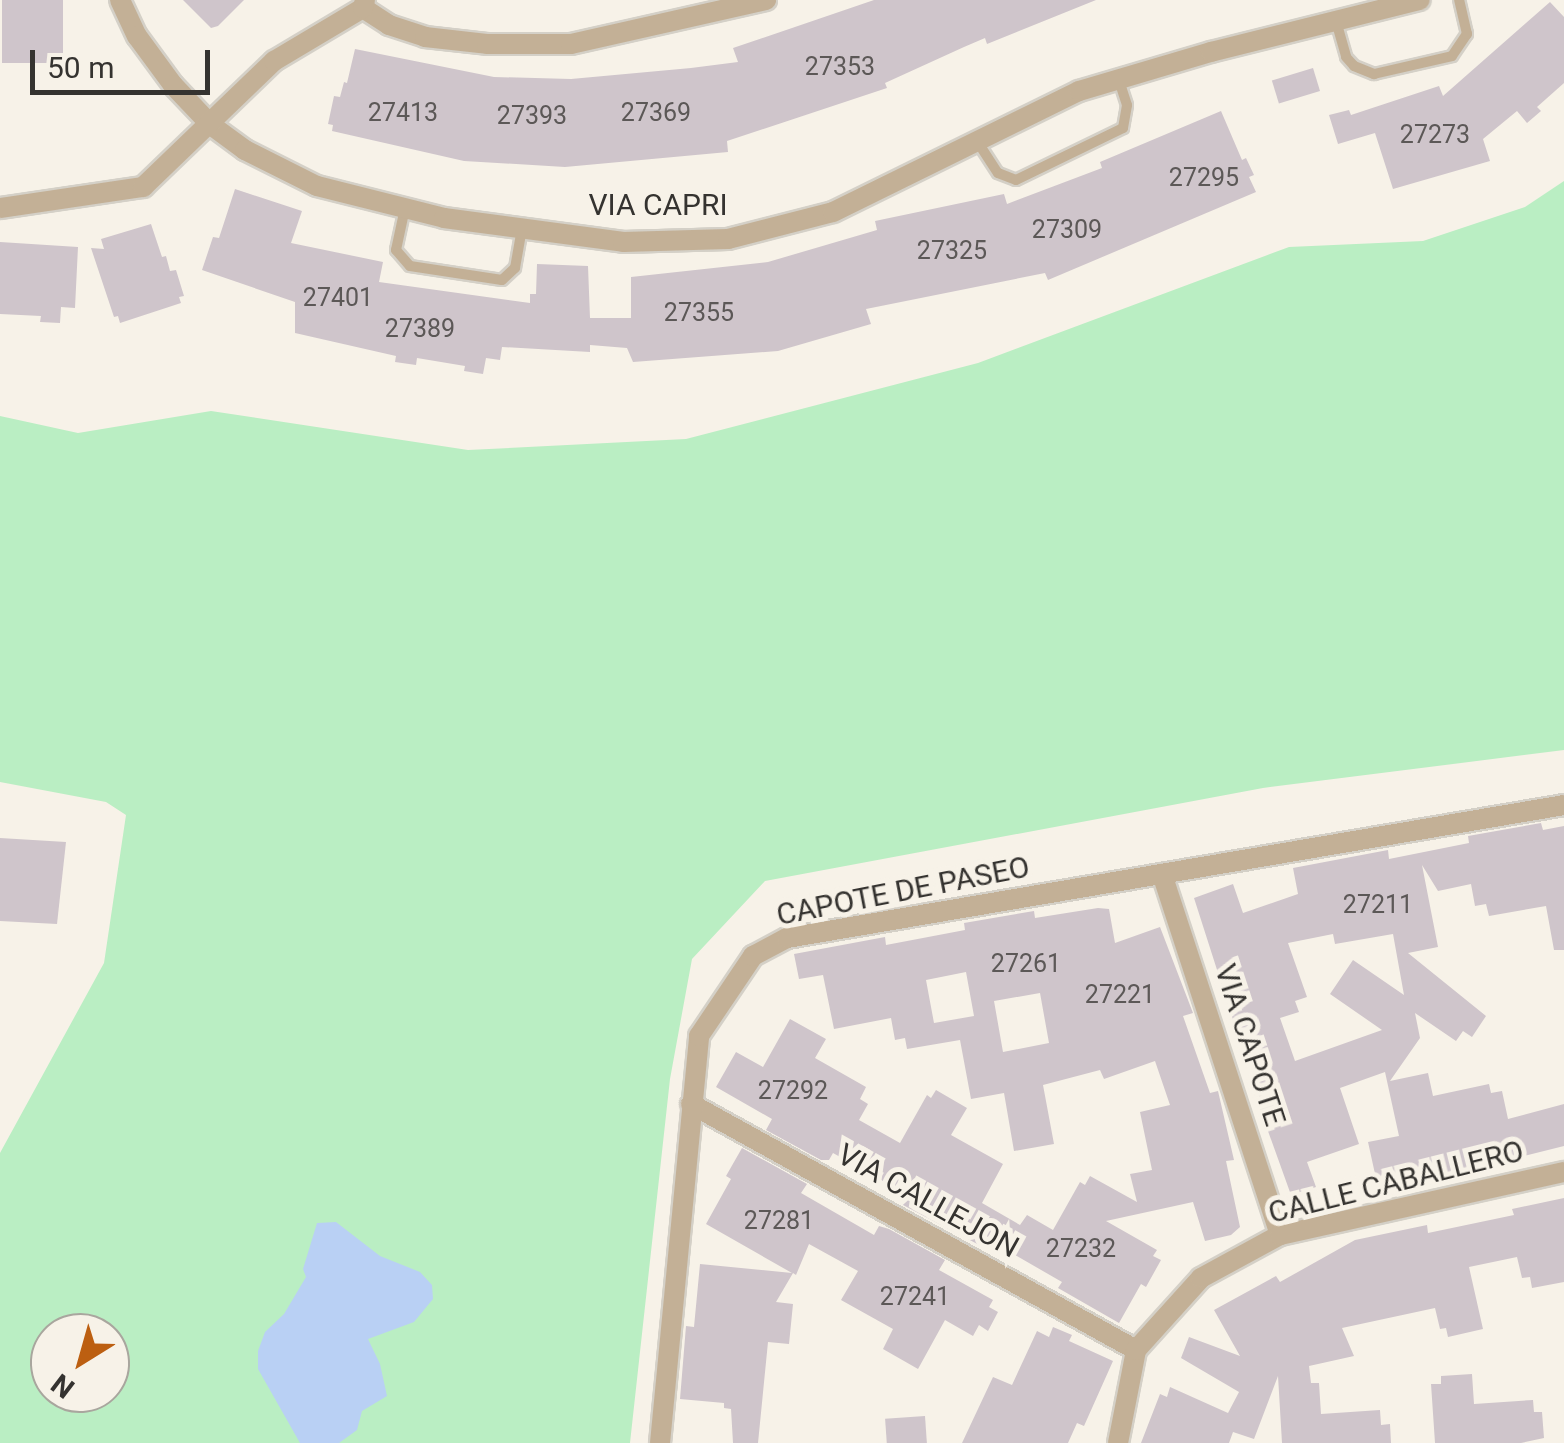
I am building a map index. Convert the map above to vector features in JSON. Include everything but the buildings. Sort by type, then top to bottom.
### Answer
[{"type":"street","name":"VIA CAPRI","points":[[120,0],[137,36],[211,125],[245,150],[316,186],[405,208],[623,242],[728,239],[833,212],[1080,91],[1420,0]]},
{"type":"street","points":[[0,208],[143,187],[274,60],[364,4],[389,25],[425,36],[488,44],[571,44],[766,0]]},
{"type":"street","name":"CAPOTE DE PASEO","points":[[660,1443],[699,1036],[753,956],[787,938],[1564,805]]},
{"type":"street","name":"VIA CAPOTE","points":[[1162,874],[1280,1234]]},
{"type":"street","name":"VIA CALLEJON","points":[[690,1104],[1136,1350]]},
{"type":"street","name":"CALLE CABALLERO","points":[[1136,1350],[1202,1278],[1280,1234],[1564,1172]]},
{"type":"street","points":[[1118,1443],[1136,1350]]},
{"type":"lane","points":[[1336,21],[1346,57],[1354,66],[1374,74],[1452,56],[1467,34],[1459,0]]},
{"type":"lane","points":[[977,141],[998,173],[1016,180],[1123,128],[1127,105],[1119,79]]},
{"type":"lane","points":[[405,208],[396,250],[410,266],[502,280],[515,268],[522,228]]},
{"type":"green space","points":[[1564,181],[1564,750],[1263,788],[765,881],[692,959],[670,1079],[630,1443],[0,1443],[0,1153],[104,963],[126,815],[106,802],[0,782],[0,416],[78,433],[211,411],[468,450],[686,439],[978,363],[1289,247],[1423,241],[1525,207]]},
{"type":"water","points":[[336,1222],[380,1256],[420,1272],[432,1285],[433,1299],[414,1322],[368,1339],[380,1364],[387,1396],[362,1411],[357,1430],[339,1443],[300,1443],[258,1369],[258,1351],[265,1332],[284,1314],[306,1277],[303,1269],[317,1223]]}]
